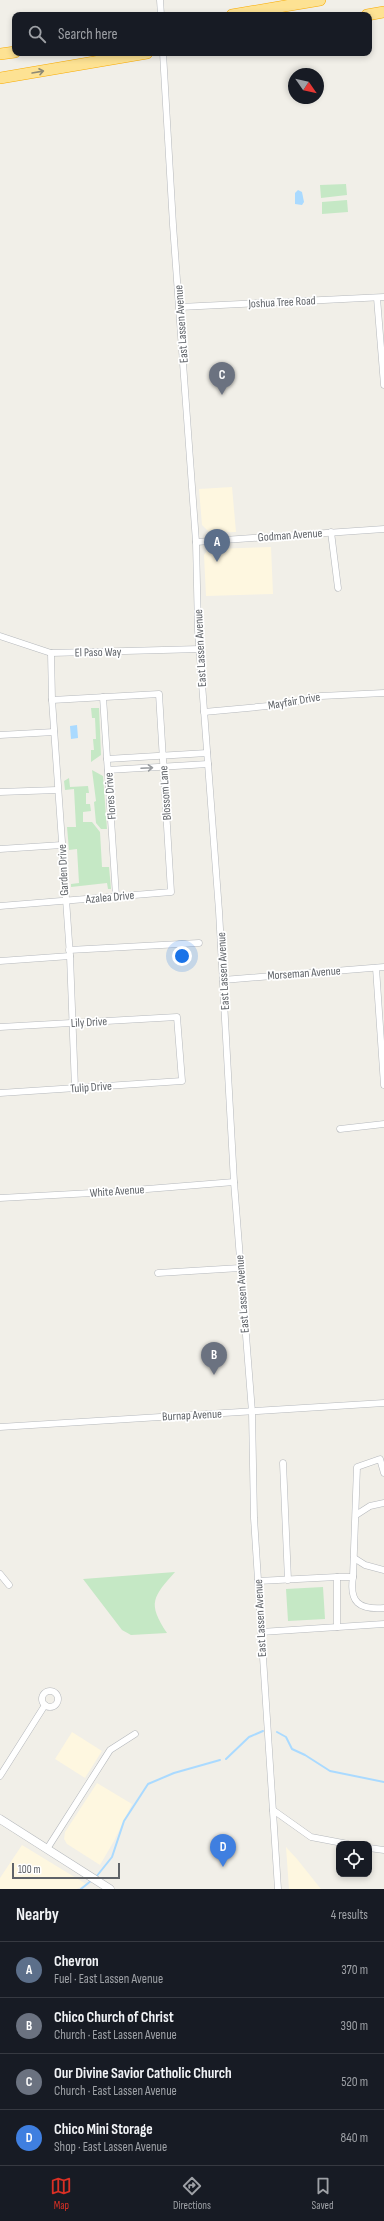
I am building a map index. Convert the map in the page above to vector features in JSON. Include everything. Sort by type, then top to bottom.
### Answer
[{"type":"highway","points":[[250,12],[320,0]]},
{"type":"highway","points":[[372,14],[384,12]]},
{"type":"highway","points":[[0,54],[12,52]]},
{"type":"highway","points":[[0,78],[130,56]]},
{"type":"street","points":[[160,0],[161,12]]},
{"type":"street","name":"East Lassen Avenue","points":[[163,56],[196,542],[200,649],[223,980],[234,1182],[252,1412],[254,1518],[278,1889]]},
{"type":"street","name":"Joshua Tree Road","points":[[180,307],[384,297]]},
{"type":"street","points":[[376,298],[383,359],[384,385]]},
{"type":"street","name":"Godman Avenue","points":[[196,542],[384,529]]},
{"type":"street","points":[[331,532],[338,588]]},
{"type":"street","name":"El Paso Way","points":[[0,636],[51,653],[200,649]]},
{"type":"street","name":"Garden Drive","points":[[51,653],[52,700],[69,953],[75,1088]]},
{"type":"street","name":"Mayfair Drive","points":[[204,712],[279,704],[321,696],[384,692]]},
{"type":"street","name":"Blossom Lane","points":[[103,697],[159,694],[171,892]]},
{"type":"street","points":[[52,700],[103,697]]},
{"type":"street","name":"Flores Drive","points":[[103,697],[116,896]]},
{"type":"street","points":[[0,735],[54,732]]},
{"type":"street","points":[[107,759],[207,753]]},
{"type":"street","points":[[108,770],[208,764]]},
{"type":"street","points":[[0,792],[58,790]]},
{"type":"street","points":[[0,849],[62,845]]},
{"type":"street","name":"Azalea Drive","points":[[0,906],[65,902],[171,892]]},
{"type":"street","points":[[0,961],[69,953],[199,943]]},
{"type":"street","name":"Morseman Avenue","points":[[223,980],[384,967]]},
{"type":"street","points":[[376,968],[384,1085]]},
{"type":"street","name":"Lily Drive","points":[[0,1027],[177,1017],[182,1081]]},
{"type":"street","name":"Tulip Drive","points":[[0,1093],[182,1081]]},
{"type":"street","points":[[340,1129],[384,1124]]},
{"type":"street","name":"White Avenue","points":[[0,1198],[110,1192],[234,1182]]},
{"type":"street","points":[[158,1273],[240,1268]]},
{"type":"street","name":"Burnap Avenue","points":[[0,1427],[252,1412],[384,1402]]},
{"type":"street","points":[[384,1473],[382,1459],[357,1466],[354,1577],[351,1591],[357,1602],[362,1606],[369,1608],[384,1608]]},
{"type":"street","points":[[284,1463],[288,1580]]},
{"type":"street","points":[[356,1515],[370,1506],[384,1503]]},
{"type":"street","points":[[354,1558],[365,1565],[384,1570]]},
{"type":"street","points":[[0,1574],[9,1585]]},
{"type":"street","points":[[337,1577],[337,1627]]},
{"type":"street","points":[[258,1581],[354,1577]]},
{"type":"street","points":[[261,1632],[384,1624]]},
{"type":"street","points":[[0,1776],[45,1706]]},
{"type":"street","points":[[47,1849],[110,1750],[135,1734]]},
{"type":"street","points":[[273,1810],[311,1837],[336,1842]]},
{"type":"street","points":[[0,1819],[110,1889]]},
{"type":"street","points":[[372,1848],[384,1850]]},
{"type":"shaded area","points":[[232,487],[236,532],[210,533],[202,525],[199,489]]},
{"type":"shaded area","points":[[271,547],[273,594],[206,596],[204,555],[207,551],[212,549]]},
{"type":"shaded area","points":[[72,1732],[102,1751],[85,1778],[55,1759]]},
{"type":"shaded area","points":[[97,1783],[132,1804],[114,1841],[100,1865],[67,1844],[64,1839],[65,1832]]},
{"type":"shaded area","points":[[22,1845],[86,1884],[77,1889],[0,1889],[0,1878]]},
{"type":"shaded area","points":[[286,1847],[297,1859],[321,1889],[289,1889]]},
{"type":"green space","points":[[346,184],[347,195],[321,198],[320,185]]},
{"type":"green space","points":[[347,200],[348,212],[322,214],[322,202]]},
{"type":"green space","points":[[91,708],[99,708],[101,755],[91,762],[91,750],[94,750],[93,739],[96,739],[95,718],[92,718]]},
{"type":"green space","points":[[92,770],[103,776],[107,829],[101,829],[96,823],[94,802],[96,801]]},
{"type":"green space","points":[[69,778],[70,787],[88,786],[89,793],[86,793],[86,804],[90,804],[91,811],[83,812],[83,822],[92,822],[100,832],[102,867],[109,867],[111,889],[108,889],[107,883],[71,887],[71,884],[79,883],[77,849],[69,850],[67,827],[76,827],[74,789],[65,790],[64,781]]},
{"type":"green space","points":[[175,1572],[162,1588],[155,1601],[157,1614],[167,1633],[131,1635],[122,1630],[83,1579]]},
{"type":"green space","points":[[323,1587],[325,1619],[288,1621],[286,1589]]},
{"type":"water","points":[[298,190],[302,192],[304,202],[302,205],[295,204],[295,193]]},
{"type":"water","points":[[77,725],[78,738],[71,739],[70,726]]},
{"type":"waterway","points":[[226,1759],[249,1737],[263,1731]]},
{"type":"waterway","points":[[277,1732],[286,1737],[292,1749],[305,1755],[330,1771],[384,1782]]},
{"type":"waterway","points":[[96,1877],[112,1857],[124,1821],[148,1784],[174,1773],[220,1760]]},
{"type":"waterway","points":[[81,1889],[92,1880]]},
{"type":"place","name":"Our Divine Savior Catholic Church","points":[[222,395]]},
{"type":"place","name":"Chevron","points":[[217,562]]},
{"type":"place","name":"Chico Church of Christ","points":[[214,1375]]},
{"type":"place","name":"Chico Mini Storage","points":[[223,1867]]}]
